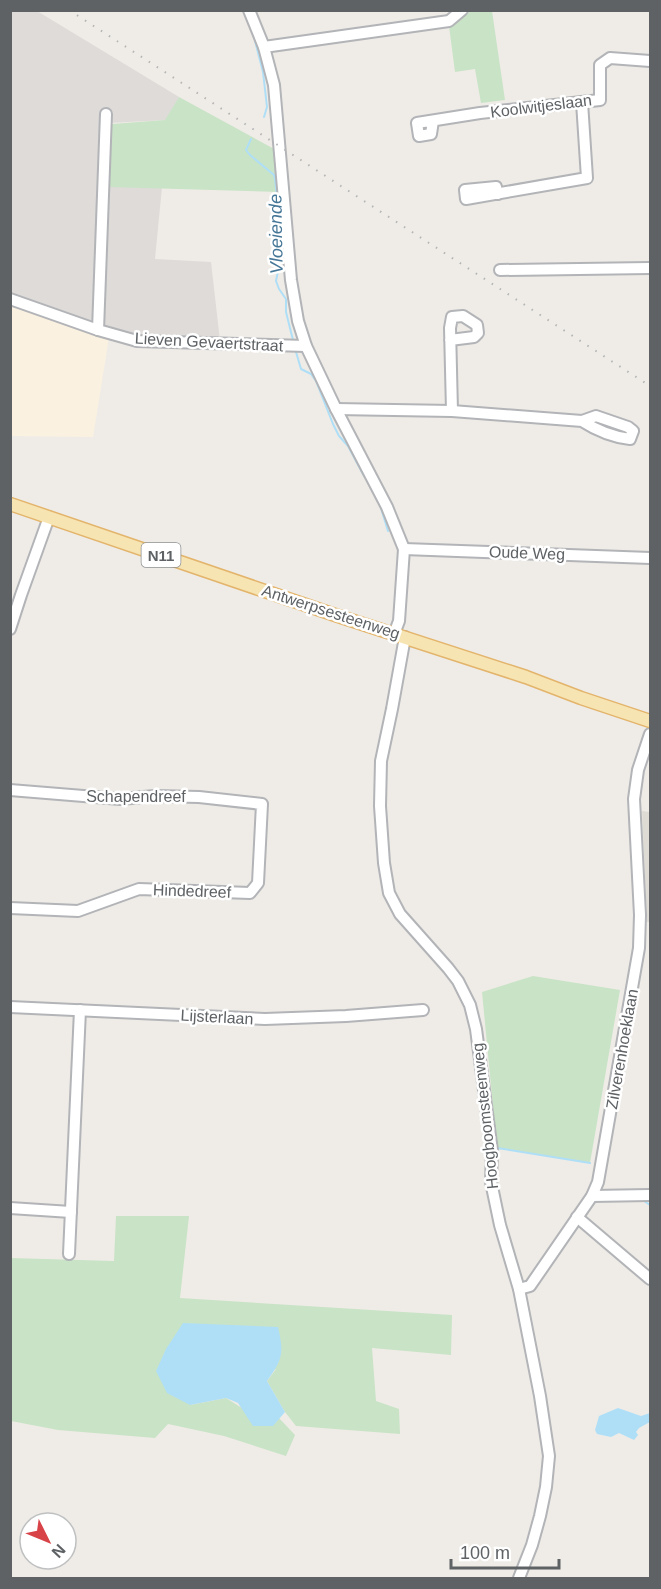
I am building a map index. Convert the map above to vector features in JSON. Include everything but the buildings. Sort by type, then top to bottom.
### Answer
[{"type":"main road","name":"Antwerpsesteenweg","points":[[10,504],[651,721]]},
{"type":"street","points":[[249,10],[264,47],[274,85],[291,280],[298,321],[306,346],[387,507],[404,549],[399,636]]},
{"type":"street","points":[[264,47],[449,21],[462,10]]},
{"type":"street","name":"Koolwitjeslaan","points":[[433,121],[480,113],[600,100],[600,65],[610,58],[651,61]]},
{"type":"street","points":[[498,194],[587,178],[582,102]]},
{"type":"street","points":[[98,330],[106,114]]},
{"type":"street","points":[[500,270],[651,268]]},
{"type":"street","name":"Lieven Gevaertstraat","points":[[10,299],[98,330],[137,341],[306,346]]},
{"type":"street","points":[[450,340],[452,411]]},
{"type":"street","points":[[336,409],[452,411],[582,421]]},
{"type":"street","points":[[10,628],[49,517]]},
{"type":"street","name":"Oude Weg","points":[[404,549],[651,558]]},
{"type":"street","name":"Hoogboomsteenweg","points":[[399,636],[392,709],[381,761],[379,787],[389,893],[400,914],[448,968],[470,1005],[476,1029],[492,1150],[490,1182],[519,1289],[549,1456],[540,1516],[519,1578]]},
{"type":"street","name":"Zilverenhoeklaan","points":[[519,1289],[530,1286],[592,1196],[598,1182],[639,948],[640,915],[634,800],[638,770],[651,734]]},
{"type":"street","name":"Schapendreef","points":[[10,790],[120,800],[155,796],[199,797],[262,804]]},
{"type":"street","name":"Hindedreef","points":[[10,908],[78,911],[139,889],[250,893],[258,883],[262,804]]},
{"type":"street","name":"Lijsterlaan","points":[[10,1007],[265,1019],[423,1010]]},
{"type":"street","points":[[69,1254],[80,1010]]},
{"type":"street","points":[[592,1196],[651,1195]]},
{"type":"street","points":[[10,1208],[71,1212]]},
{"type":"street","points":[[577,1217],[651,1280]]},
{"type":"shaded area","points":[[10,11],[37,11],[179,97],[166,120],[109,123],[109,187],[162,187],[155,259],[211,262],[220,341],[200,350],[109,336],[11,305]]},
{"type":"shaded area","points":[[11,307],[109,337],[93,437],[11,436]]},
{"type":"shaded area","points":[[642,811],[650,812],[650,922],[647,922]]},
{"type":"green space","points":[[471,11],[492,11],[505,100],[481,103],[475,69],[455,72],[449,26]]},
{"type":"green space","points":[[179,97],[276,150],[280,192],[108,187],[112,124],[165,120]]},
{"type":"green space","points":[[533,976],[620,990],[590,1163],[497,1148],[482,992]]},
{"type":"green space","points":[[116,1216],[189,1216],[180,1298],[452,1315],[451,1355],[372,1348],[376,1401],[399,1409],[400,1434],[296,1426],[267,1381],[276,1369],[190,1405],[226,1398],[253,1415],[278,1417],[295,1435],[286,1456],[224,1436],[168,1424],[155,1438],[58,1430],[11,1421],[10,1258],[114,1261]]},
{"type":"water","points":[[183,1323],[278,1327],[281,1356],[267,1381],[285,1412],[273,1426],[253,1426],[238,1403],[226,1398],[190,1405],[167,1393],[156,1371],[166,1349]]},
{"type":"water","points":[[618,1408],[641,1416],[650,1413],[650,1422],[639,1428],[634,1440],[619,1433],[611,1437],[597,1434],[595,1430],[599,1416]]},
{"type":"waterway","name":"Vloeiende","points":[[246,16],[263,72],[267,107],[264,117]]},
{"type":"waterway","name":"Vloeiende","points":[[251,139],[246,150],[274,175],[275,179],[278,207],[277,241],[281,256],[276,281],[286,299],[286,312],[293,340]]},
{"type":"waterway","name":"Vloeiende","points":[[296,352],[301,369],[311,374],[316,381],[339,436],[348,446],[364,476]]},
{"type":"waterway","name":"Vloeiende","points":[[368,482],[372,489]]},
{"type":"waterway","name":"Vloeiende","points":[[380,505],[388,531]]},
{"type":"waterway","points":[[497,1148],[590,1163]]},
{"type":"waterway","points":[[644,1201],[650,1205]]},
{"type":"railway","points":[[69,10],[650,386]]}]
